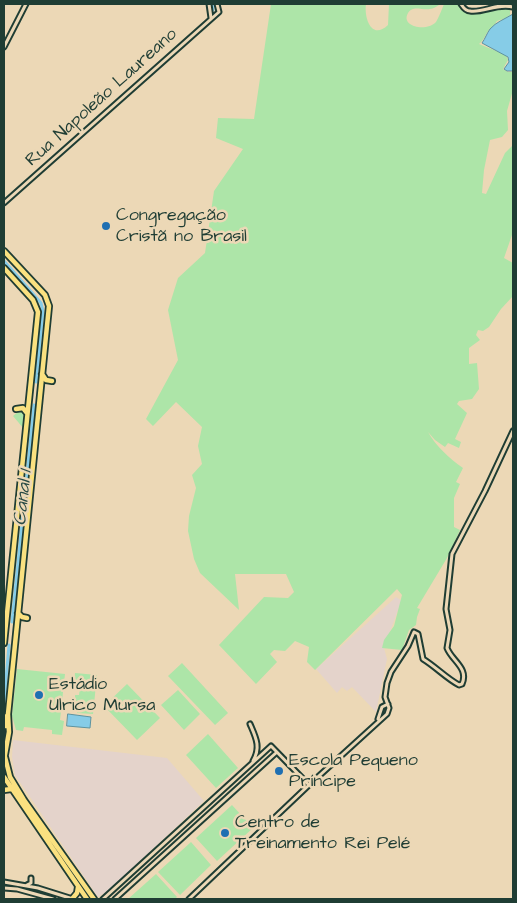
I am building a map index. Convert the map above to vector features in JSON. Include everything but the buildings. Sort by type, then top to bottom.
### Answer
[{"type":"main road","points":[[4,251],[47,298],[49,306],[15,639],[8,714],[9,732],[4,757],[10,776],[24,800],[94,899]]},
{"type":"main road","points":[[4,268],[37,307],[4,643]]},
{"type":"main road","points":[[42,374],[46,380],[52,381]]},
{"type":"main road","points":[[30,392],[32,389],[41,388]]},
{"type":"main road","points":[[29,399],[40,397]]},
{"type":"main road","points":[[16,409],[24,408],[27,413]]},
{"type":"main road","points":[[18,613],[22,617],[27,618]]},
{"type":"main road","points":[[5,627],[17,627]]},
{"type":"main road","points":[[4,639],[15,639]]},
{"type":"main road","points":[[4,716],[7,740]]},
{"type":"main road","points":[[4,726],[7,730]]},
{"type":"main road","points":[[4,777],[86,899]]},
{"type":"main road","points":[[4,790],[11,789]]},
{"type":"main road","points":[[73,899],[78,887]]},
{"type":"street","points":[[4,47],[26,4]]},
{"type":"street","points":[[209,4],[211,19]]},
{"type":"street","name":"Rua Napoleão Laureano","points":[[4,203],[219,12],[217,4]]},
{"type":"street","points":[[461,4],[465,10],[470,12],[496,6],[513,7]]},
{"type":"street","points":[[189,899],[389,711],[385,697],[391,672],[415,631],[418,634],[423,659],[457,684],[460,685],[463,682],[464,673],[462,668],[448,648],[450,630],[446,609],[451,559],[513,431]]},
{"type":"street","points":[[378,721],[382,707],[388,704]]},
{"type":"street","points":[[250,724],[257,738],[258,746],[257,754],[251,764]]},
{"type":"street","points":[[274,749],[309,785]]},
{"type":"street","points":[[103,899],[251,764],[274,749]]},
{"type":"street","points":[[115,899],[223,803],[274,749]]},
{"type":"street","points":[[143,863],[148,869]]},
{"type":"street","points":[[24,885],[30,883],[31,878]]},
{"type":"street","points":[[4,882],[24,885],[73,899]]},
{"type":"street","points":[[4,888],[53,899]]},
{"type":"shaded area","points":[[396,597],[407,604],[398,610],[384,648],[387,659],[376,712],[352,687],[347,691],[342,687],[337,693],[316,669]]},
{"type":"shaded area","points":[[13,740],[167,758],[204,801],[108,891],[98,897],[15,775],[12,757]]},
{"type":"green space","points":[[271,4],[366,4],[368,21],[373,29],[377,30],[388,25],[389,4],[440,4],[431,9],[411,10],[408,13],[408,22],[416,27],[427,27],[436,22],[444,4],[459,4],[470,12],[510,8],[510,15],[497,21],[479,44],[506,55],[508,60],[503,69],[513,72],[513,90],[507,111],[508,130],[502,137],[490,140],[482,193],[486,194],[505,153],[513,145],[513,232],[504,258],[513,263],[513,296],[501,309],[489,327],[483,331],[478,330],[476,335],[480,340],[469,348],[469,364],[477,363],[479,389],[472,399],[459,401],[457,404],[467,413],[455,439],[461,442],[459,448],[448,443],[445,447],[428,432],[443,452],[463,468],[456,482],[460,484],[454,498],[454,527],[460,530],[447,558],[417,608],[420,609],[416,625],[409,630],[402,650],[382,648],[384,640],[394,626],[402,595],[397,589],[315,670],[307,662],[309,647],[295,641],[285,651],[274,650],[270,654],[277,662],[256,684],[219,645],[264,597],[288,598],[294,592],[286,574],[235,574],[239,610],[200,573],[194,559],[188,531],[189,516],[196,488],[192,475],[202,464],[198,446],[202,427],[176,402],[153,426],[146,419],[178,360],[168,310],[178,278],[205,253],[214,191],[243,149],[216,138],[218,118],[254,119]]},
{"type":"green space","points":[[19,411],[23,411],[25,414],[24,429],[13,416]]},
{"type":"green space","points":[[182,663],[228,713],[215,725],[168,676]]},
{"type":"green space","name":"Estádio Ulrico Mursa","points":[[17,669],[65,674],[60,720],[64,721],[62,735],[52,734],[52,730],[24,727],[23,731],[16,730],[12,716]]},
{"type":"green space","points":[[75,673],[97,675],[93,714],[77,713],[78,703],[75,702],[75,695],[79,695],[80,687],[74,686]]},
{"type":"green space","points":[[127,684],[160,718],[137,740],[104,706]]},
{"type":"green space","points":[[178,690],[200,714],[184,730],[161,705]]},
{"type":"green space","points":[[208,734],[238,768],[216,788],[186,755]]},
{"type":"green space","name":"Centro de Treinamento Rei Pelé","points":[[232,805],[253,828],[217,861],[196,838]]},
{"type":"green space","name":"Centro de Treinamento Rei Pelé","points":[[191,842],[211,865],[180,895],[158,872]]},
{"type":"green space","points":[[156,874],[177,897],[175,899],[128,899]]},
{"type":"water","points":[[513,14],[513,71],[507,71],[504,69],[509,62],[508,57],[482,43],[492,27]]},
{"type":"water","points":[[68,714],[91,717],[90,728],[67,726]]},
{"type":"waterway","points":[[212,4],[213,10]]},
{"type":"waterway","name":"Canal 1","points":[[4,261],[41,303],[43,311],[36,382]]},
{"type":"waterway","name":"Canal 1","points":[[12,622],[34,405]]},
{"type":"waterway","name":"Canal 1","points":[[4,703],[9,645]]},
{"type":"place","name":"Congregação Cristã no Brasil","points":[[106,226]]},
{"type":"place","name":"Estádio Ulrico Mursa","points":[[39,695]]},
{"type":"place","name":"Escola Pequeno Príncipe","points":[[279,771]]},
{"type":"place","name":"Centro de Treinamento Rei Pelé","points":[[225,833]]}]
